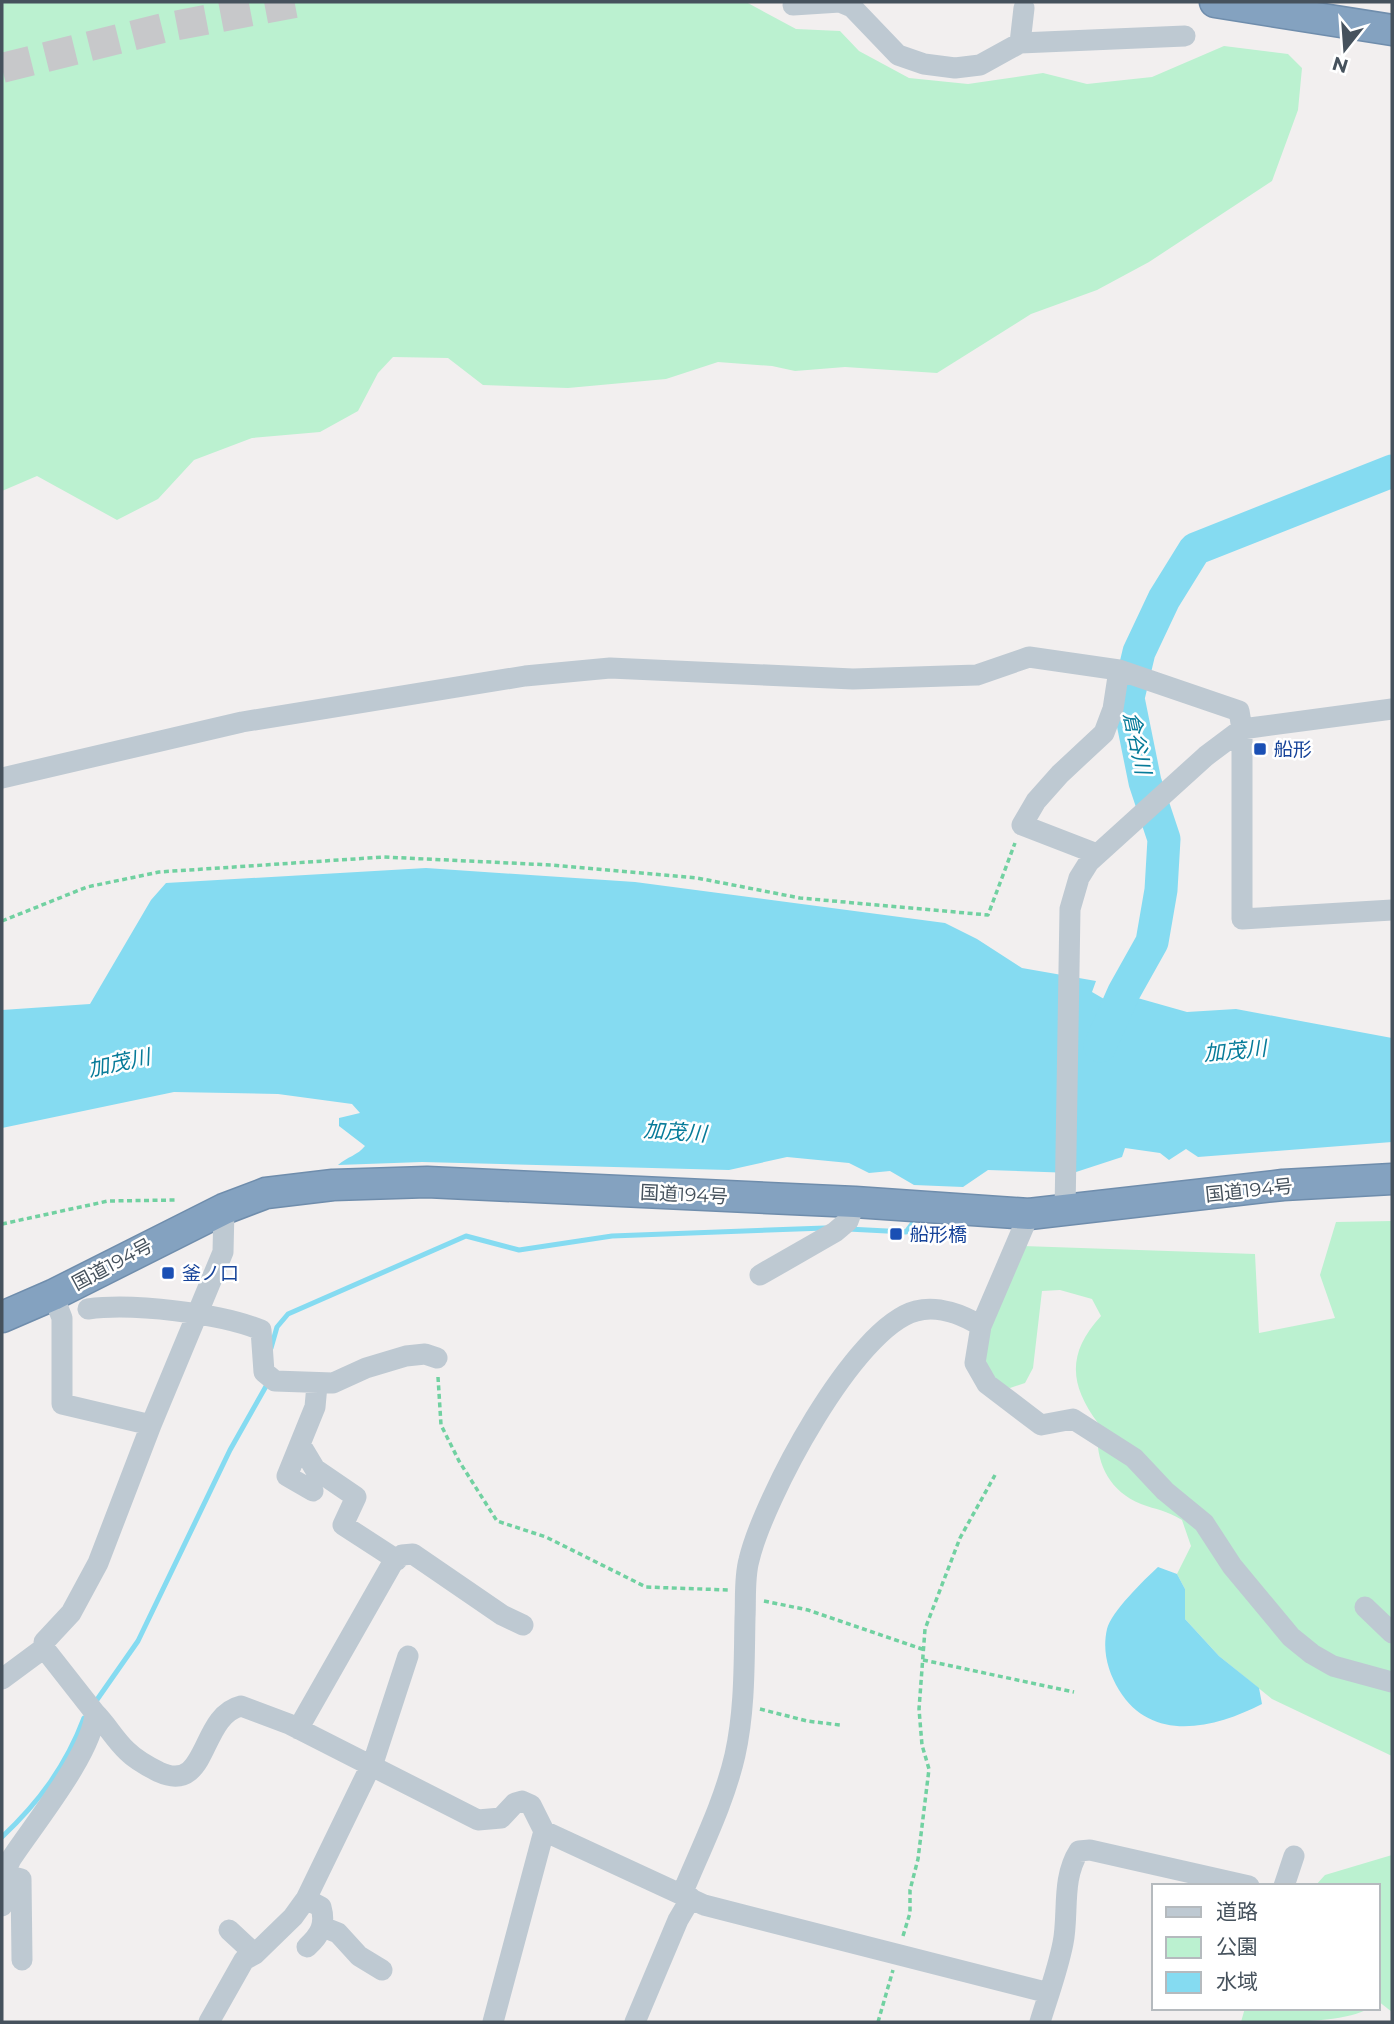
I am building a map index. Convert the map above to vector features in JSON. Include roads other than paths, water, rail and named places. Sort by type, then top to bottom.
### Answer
[{"type":"highway","points":[[1215,2],[1392,30]]},
{"type":"highway","name":"国道194号","points":[[2,1317],[53,1295],[223,1209],[266,1193],[333,1185],[427,1182],[855,1202],[1029,1214],[1065,1203],[1283,1185],[1392,1180]]},
{"type":"street","points":[[793,5],[840,2],[852,7],[898,55],[924,64],[954,68],[980,65],[1020,43],[1185,36]]},
{"type":"street","points":[[1020,43],[1024,8]]},
{"type":"street","points":[[2,778],[242,722],[525,676],[610,668],[853,679],[963,676],[977,675],[1029,657],[1119,670],[1239,711],[1242,729],[1242,919],[1392,910]]},
{"type":"street","points":[[1097,854],[1022,825],[1036,801],[1060,774],[1104,733],[1113,709],[1119,670]]},
{"type":"street","points":[[1065,1203],[1070,923],[1076,886],[1097,854],[1206,756],[1242,729],[1392,709]]},
{"type":"street","points":[[760,1275],[835,1232],[848,1221],[855,1202]]},
{"type":"street","points":[[223,1209],[223,1252],[150,1425],[98,1563],[71,1613],[44,1642],[44,1648],[125,1750],[141,1763],[172,1778],[189,1773],[218,1719],[234,1707],[241,1706],[298,1728],[478,1821],[501,1818],[515,1803],[522,1801],[531,1805],[544,1831],[704,1905],[1049,1993]]},
{"type":"street","points":[[1029,1214],[981,1326],[975,1363],[987,1384],[1041,1425],[1073,1419],[1134,1458],[1165,1491],[1204,1523],[1232,1566],[1291,1637],[1333,1666],[1392,1682]]},
{"type":"street","points":[[53,1295],[62,1318],[62,1404],[150,1425]]},
{"type":"street","points":[[88,1309],[134,1306],[241,1322],[261,1330],[264,1372],[275,1381],[317,1385],[333,1383],[366,1368],[407,1356],[425,1354],[438,1358]]},
{"type":"street","points":[[635,2022],[687,1896],[734,1758],[743,1705],[748,1562],[779,1480],[855,1362],[880,1335],[916,1311],[936,1309],[965,1317],[981,1326]]},
{"type":"street","points":[[313,1492],[287,1476],[315,1407],[317,1385]]},
{"type":"street","points":[[300,1444],[315,1469],[356,1497],[343,1525],[397,1560]]},
{"type":"street","points":[[298,1728],[402,1555],[413,1554],[502,1615],[523,1625]]},
{"type":"street","points":[[1365,1607],[1392,1633]]},
{"type":"street","points":[[2,1679],[44,1648]]},
{"type":"street","points":[[209,2022],[244,1960],[255,1954],[293,1917],[306,1899],[372,1765],[408,1656]]},
{"type":"street","points":[[2,1878],[11,1859],[84,1751],[94,1725],[95,1713]]},
{"type":"street","points":[[493,2022],[544,1831]]},
{"type":"street","points":[[1040,2022],[1064,1941],[1063,1911],[1074,1859],[1079,1851],[1090,1850],[1240,1884]]},
{"type":"street","points":[[1285,1884],[1294,1856]]},
{"type":"street","points":[[2,1906],[17,1878],[21,1879],[22,1960]]},
{"type":"street","points":[[306,1899],[321,1907],[323,1927],[307,1947]]},
{"type":"street","points":[[323,1927],[338,1933],[359,1956],[382,1970]]},
{"type":"street","points":[[229,1930],[255,1954]]},
{"type":"water","name":"加茂川","points":[[426,868],[635,882],[945,923],[977,939],[1022,968],[1096,981],[1092,992],[1123,1010],[1134,997],[1187,1012],[1236,1009],[1392,1038],[1392,1142],[1198,1157],[1186,1149],[1169,1160],[1160,1153],[1125,1148],[1122,1157],[1073,1173],[988,1170],[963,1187],[914,1185],[890,1171],[869,1173],[849,1163],[787,1157],[729,1170],[422,1162],[338,1165],[365,1146],[339,1126],[339,1118],[360,1113],[352,1104],[278,1094],[174,1092],[2,1128],[2,1010],[90,1004],[151,900],[166,883]]},
{"type":"water","points":[[1158,1567],[1177,1574],[1185,1589],[1185,1619],[1219,1656],[1259,1688],[1262,1704],[1224,1720],[1185,1726],[1166,1724],[1149,1718],[1133,1707],[1119,1690],[1107,1661],[1107,1629],[1121,1605]]},
{"type":"waterway","name":"倉谷川","points":[[1100,1046],[1124,992],[1152,942],[1161,890],[1164,839],[1145,782],[1128,698],[1139,652],[1164,599],[1195,549],[1392,471]]},
{"type":"waterway","points":[[848,1229],[906,1232],[918,1216]]},
{"type":"waterway","points":[[271,1348],[277,1327],[288,1314],[466,1236],[519,1250],[612,1236],[825,1228]]},
{"type":"waterway","points":[[94,1704],[138,1641],[230,1450],[269,1381]]},
{"type":"waterway","points":[[2,1837],[28,1810],[60,1768],[84,1718]]},
{"type":"tunnel","points":[[2,68],[163,28],[300,2]]},
{"type":"place","name":"船形","points":[[1260,749]]},
{"type":"place","name":"船形橋","points":[[896,1234]]},
{"type":"place","name":"釜ノ口","points":[[168,1273]]}]
